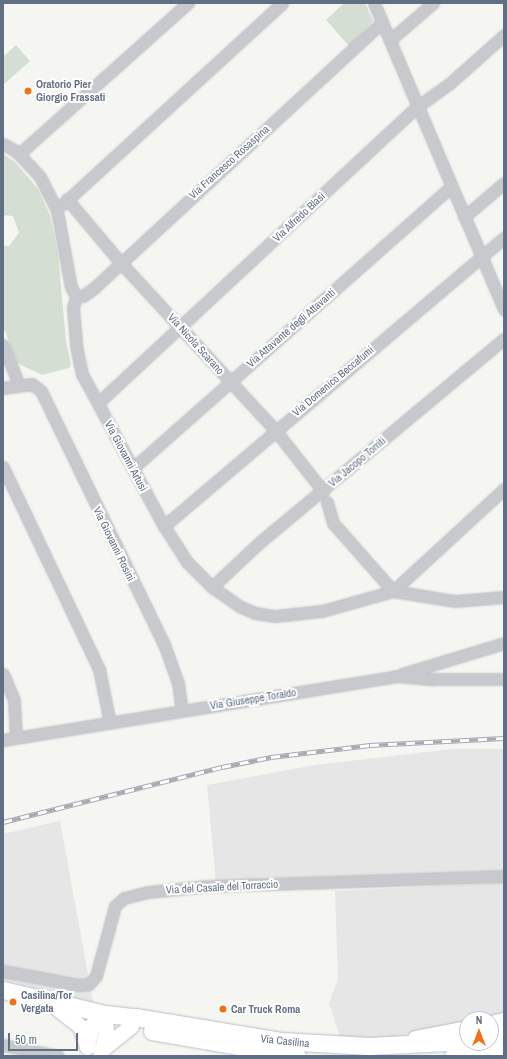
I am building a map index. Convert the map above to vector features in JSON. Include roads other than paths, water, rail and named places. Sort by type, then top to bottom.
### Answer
[{"type":"main road","name":"Via Casilina","points":[[3,990],[105,1014],[135,1017],[282,1041],[369,1046],[459,1033]]},
{"type":"main road","name":"Via Casilina","points":[[105,1014],[131,1026],[200,1041],[297,1056]]},
{"type":"main road","points":[[453,1056],[504,1049]]},
{"type":"street","points":[[19,154],[188,3]]},
{"type":"street","points":[[57,211],[67,199],[282,3]]},
{"type":"street","points":[[374,3],[450,188],[504,310]]},
{"type":"street","points":[[390,40],[433,3]]},
{"type":"street","name":"Via Francesco Rosaspina","points":[[76,296],[77,298],[89,293],[120,262],[382,22]]},
{"type":"street","name":"Via Alfredo Blasi","points":[[98,403],[417,107],[449,84],[504,35]]},
{"type":"street","name":"Via Giovanni Artusi","points":[[3,144],[19,154],[42,180],[57,211],[71,288],[76,296],[73,308],[77,357],[82,374],[164,526],[187,562],[212,587],[241,607],[255,613],[275,616],[322,611],[393,591],[455,601],[504,597]]},
{"type":"street","points":[[464,217],[504,183]]},
{"type":"street","name":"Via Attavante degli Attavanti","points":[[133,468],[450,188]]},
{"type":"street","name":"Via Nicola Scarano","points":[[67,199],[120,262],[275,430],[325,497]]},
{"type":"street","name":"Via Domenico Beccafumi","points":[[164,526],[275,430],[504,238]]},
{"type":"street","name":"Via Jacopo Torriti","points":[[212,587],[260,542],[325,497],[504,339]]},
{"type":"street","points":[[3,345],[19,385],[3,388]]},
{"type":"street","name":"Via Giovanni Rosini","points":[[19,385],[32,384],[41,391],[164,644],[178,683],[182,711]]},
{"type":"street","points":[[3,467],[99,669],[110,723]]},
{"type":"street","points":[[325,497],[333,523],[393,591],[504,489]]},
{"type":"street","points":[[396,676],[504,642]]},
{"type":"street","points":[[3,674],[14,700],[16,738]]},
{"type":"street","name":"Via Giuseppe Toraldo","points":[[3,740],[396,676],[433,679],[504,679]]},
{"type":"street","name":"Via del Casale del Torraccio","points":[[3,971],[79,986],[89,984],[96,976],[115,906],[124,898],[148,892],[208,886],[504,876]]},
{"type":"street","points":[[47,1000],[80,1026],[94,1052]]},
{"type":"street","points":[[94,1052],[93,1022],[105,1014]]},
{"type":"street","points":[[94,1052],[131,1026]]},
{"type":"street","points":[[5,1049],[58,1056]]},
{"type":"railway","points":[[3,822],[222,767],[271,757],[370,745],[504,738]]},
{"type":"place","name":"Oratorio Pier Giorgio Frassati","points":[[28,91]]},
{"type":"place","name":"Casilina/Tor Vergata","points":[[13,1002]]},
{"type":"place","name":"Car Truck Roma","points":[[223,1009]]}]
